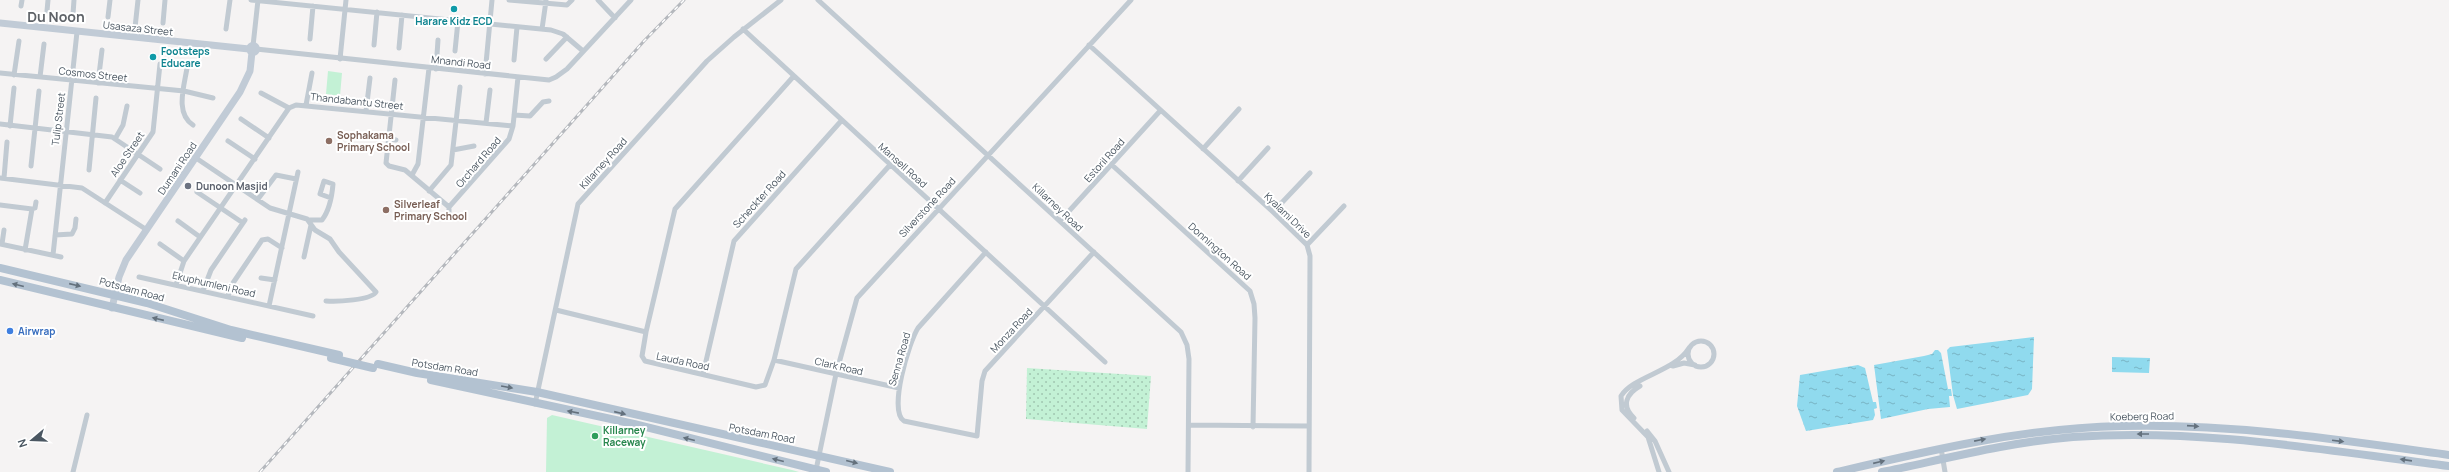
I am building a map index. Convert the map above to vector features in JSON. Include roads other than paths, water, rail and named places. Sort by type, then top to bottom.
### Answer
[{"type":"main road","name":"Potsdam Road","points":[[0,268],[115,295],[231,330],[339,355],[376,366],[536,404],[634,424],[826,472]]},
{"type":"main road","name":"Potsdam Road","points":[[0,280],[112,308],[331,358],[537,392],[715,434],[819,455],[890,472]]},
{"type":"main road","name":"Koeberg Road","points":[[1837,472],[1981,439],[2074,428],[2178,426],[2244,430],[2449,454]]},
{"type":"main road","name":"Koeberg Road","points":[[1882,472],[2027,442],[2072,437],[2152,434],[2250,440],[2449,466]]},
{"type":"street","points":[[21,6],[22,0]]},
{"type":"street","points":[[47,11],[48,0]]},
{"type":"street","points":[[73,14],[74,0]]},
{"type":"street","points":[[108,17],[110,0]]},
{"type":"street","points":[[134,37],[138,0]]},
{"type":"street","points":[[163,24],[165,0]]},
{"type":"street","points":[[226,29],[230,0]]},
{"type":"street","points":[[251,0],[345,8],[557,31],[567,37],[583,51]]},
{"type":"street","name":"Dumani Road","points":[[112,308],[123,265],[240,92],[250,71],[258,0]]},
{"type":"street","points":[[340,59],[346,0]]},
{"type":"street","points":[[485,74],[492,0]]},
{"type":"street","points":[[509,0],[567,5],[572,0]]},
{"type":"street","points":[[598,0],[615,18]]},
{"type":"street","name":"Mnandi Road","points":[[253,49],[485,74],[552,79],[561,74],[631,0]]},
{"type":"street","name":"Killarney Road","points":[[536,404],[537,392],[578,204],[708,61],[743,30],[781,0]]},
{"type":"street","name":"Killarney Road","points":[[818,0],[1181,332],[1187,345],[1189,359],[1188,472]]},
{"type":"street","name":"Silverstone Road","points":[[816,470],[836,374],[855,300],[938,207],[1131,0]]},
{"type":"street","points":[[542,29],[546,2]]},
{"type":"street","points":[[310,39],[313,6]]},
{"type":"street","points":[[374,45],[378,12]]},
{"type":"street","points":[[399,48],[402,15]]},
{"type":"street","points":[[455,51],[458,21]]},
{"type":"street","name":"Usasaza Street","points":[[0,23],[253,49]]},
{"type":"street","points":[[514,60],[517,27]]},
{"type":"street","name":"Mansell Road","points":[[743,30],[792,77],[938,207],[1105,362]]},
{"type":"street","name":"Tulip Street","points":[[52,255],[77,32]]},
{"type":"street","points":[[546,59],[567,37]]},
{"type":"street","points":[[436,68],[438,40]]},
{"type":"street","points":[[14,75],[19,41]]},
{"type":"street","points":[[40,77],[44,44]]},
{"type":"street","name":"Kyalami Drive","points":[[1089,45],[1273,212],[1307,245],[1310,256],[1309,472]]},
{"type":"street","points":[[98,83],[102,50]]},
{"type":"street","name":"Aloe Street","points":[[105,203],[153,132],[160,64]]},
{"type":"street","points":[[187,68],[183,115],[193,125]]},
{"type":"street","points":[[412,175],[418,164],[429,68]]},
{"type":"street","name":"Cosmos Street","points":[[0,73],[184,92],[214,98]]},
{"type":"street","points":[[306,105],[312,73]]},
{"type":"street","name":"Orchard Road","points":[[449,207],[507,142],[513,126],[518,77]]},
{"type":"street","name":"Lauda Road","points":[[792,77],[675,209],[646,332],[642,356],[645,362],[759,387],[767,382],[774,360],[796,269],[890,165]]},
{"type":"street","points":[[366,111],[370,78]]},
{"type":"street","points":[[395,80],[386,163],[389,166],[405,170],[412,175],[449,207],[449,214]]},
{"type":"street","points":[[429,191],[450,167],[460,87]]},
{"type":"street","points":[[10,126],[14,88]]},
{"type":"street","points":[[486,123],[490,90]]},
{"type":"street","points":[[32,166],[39,91]]},
{"type":"street","points":[[176,285],[184,261],[222,208],[289,108],[261,93]]},
{"type":"street","points":[[89,170],[96,98]]},
{"type":"street","points":[[514,115],[530,116],[543,102],[549,101]]},
{"type":"street","name":"Thandabantu Street","points":[[289,108],[296,105],[306,105],[513,126]]},
{"type":"street","points":[[115,139],[124,122],[127,106]]},
{"type":"street","points":[[1203,149],[1239,109]]},
{"type":"street","name":"Estoril Road","points":[[1060,221],[1160,111]]},
{"type":"street","points":[[241,120],[269,138]]},
{"type":"street","name":"Scheckter Road","points":[[703,374],[734,241],[842,120]]},
{"type":"street","points":[[0,124],[92,134],[115,139],[160,169]]},
{"type":"street","points":[[389,139],[396,140]]},
{"type":"street","points":[[228,140],[255,159]]},
{"type":"street","points":[[7,142],[2,178],[60,184],[82,188],[147,230]]},
{"type":"street","points":[[453,150],[474,146]]},
{"type":"street","points":[[1238,181],[1268,148]]},
{"type":"street","points":[[196,158],[270,208],[308,221],[330,239],[339,252],[376,292],[354,299],[326,301]]},
{"type":"street","name":"Donnington Road","points":[[1112,165],[1250,291],[1254,304],[1255,318],[1253,427]]},
{"type":"street","points":[[269,306],[298,172]]},
{"type":"street","points":[[1273,212],[1310,173]]},
{"type":"street","points":[[258,199],[276,175],[296,179]]},
{"type":"street","points":[[120,180],[140,193]]},
{"type":"street","points":[[197,192],[244,221],[211,270],[204,292]]},
{"type":"street","points":[[308,221],[323,219],[331,198]]},
{"type":"street","points":[[25,250],[32,209],[35,208],[36,202]]},
{"type":"street","points":[[0,205],[32,209]]},
{"type":"street","points":[[1307,245],[1344,206]]},
{"type":"street","points":[[55,234],[72,234],[75,228],[76,219]]},
{"type":"street","points":[[178,221],[200,237]]},
{"type":"street","points":[[304,257],[308,221]]},
{"type":"street","points":[[4,230],[1,244],[61,258]]},
{"type":"street","points":[[228,296],[233,283],[262,240],[268,239],[282,248]]},
{"type":"street","points":[[160,244],[184,261]]},
{"type":"street","name":"Senna Road","points":[[976,436],[901,419],[897,407],[899,388],[915,331],[986,252]]},
{"type":"street","name":"Monza Road","points":[[976,436],[982,381],[985,371],[1094,252]]},
{"type":"street","name":"Ekuphumleni Road","points":[[139,277],[228,296],[285,311],[313,316]]},
{"type":"street","points":[[261,278],[275,280]]},
{"type":"street","points":[[556,310],[646,332]]},
{"type":"street","points":[[1659,472],[1648,437],[1626,414],[1620,403],[1624,391],[1677,361],[1694,342],[1702,340],[1708,342],[1714,349],[1714,355],[1711,363],[1703,367],[1684,363],[1674,365],[1633,390],[1627,397],[1626,403],[1628,411],[1655,441],[1670,472]]},
{"type":"street","points":[[1689,348],[1689,358],[1695,365]]},
{"type":"street","name":"Clark Road","points":[[774,360],[899,388]]},
{"type":"street","points":[[1620,403],[1626,403]]},
{"type":"street","points":[[73,472],[87,415]]},
{"type":"street","points":[[1189,425],[1253,427],[1309,426]]},
{"type":"street","points":[[1942,448],[1945,472]]},
{"type":"water","points":[[2034,337],[2032,389],[2028,395],[1957,409],[1953,395],[1947,350],[1950,347]]},
{"type":"water","points":[[1935,350],[1938,350],[1941,353],[1948,389],[1951,389],[1952,396],[1949,396],[1950,407],[1928,409],[1881,419],[1874,365],[1924,356],[1932,354]]},
{"type":"water","points":[[2112,357],[2150,358],[2149,373],[2112,372]]},
{"type":"water","points":[[1858,365],[1865,368],[1873,402],[1876,402],[1877,408],[1874,409],[1875,415],[1873,420],[1806,431],[1797,406],[1800,375]]},
{"type":"railway","points":[[260,472],[644,41],[684,0]]},
{"type":"place","name":"Harare Kidz ECD","points":[[454,9]]},
{"type":"place","name":"Footsteps Educare","points":[[153,57]]},
{"type":"place","name":"Sophakama Primary School","points":[[329,141]]},
{"type":"place","name":"Dunoon Masjid","points":[[188,186]]},
{"type":"place","name":"Silverleaf Primary School","points":[[386,210]]},
{"type":"place","name":"Airwrap","points":[[10,331]]},
{"type":"place","name":"Killarney Raceway","points":[[595,436]]},
{"type":"district","name":"Du Noon","points":[[56,17]]}]
